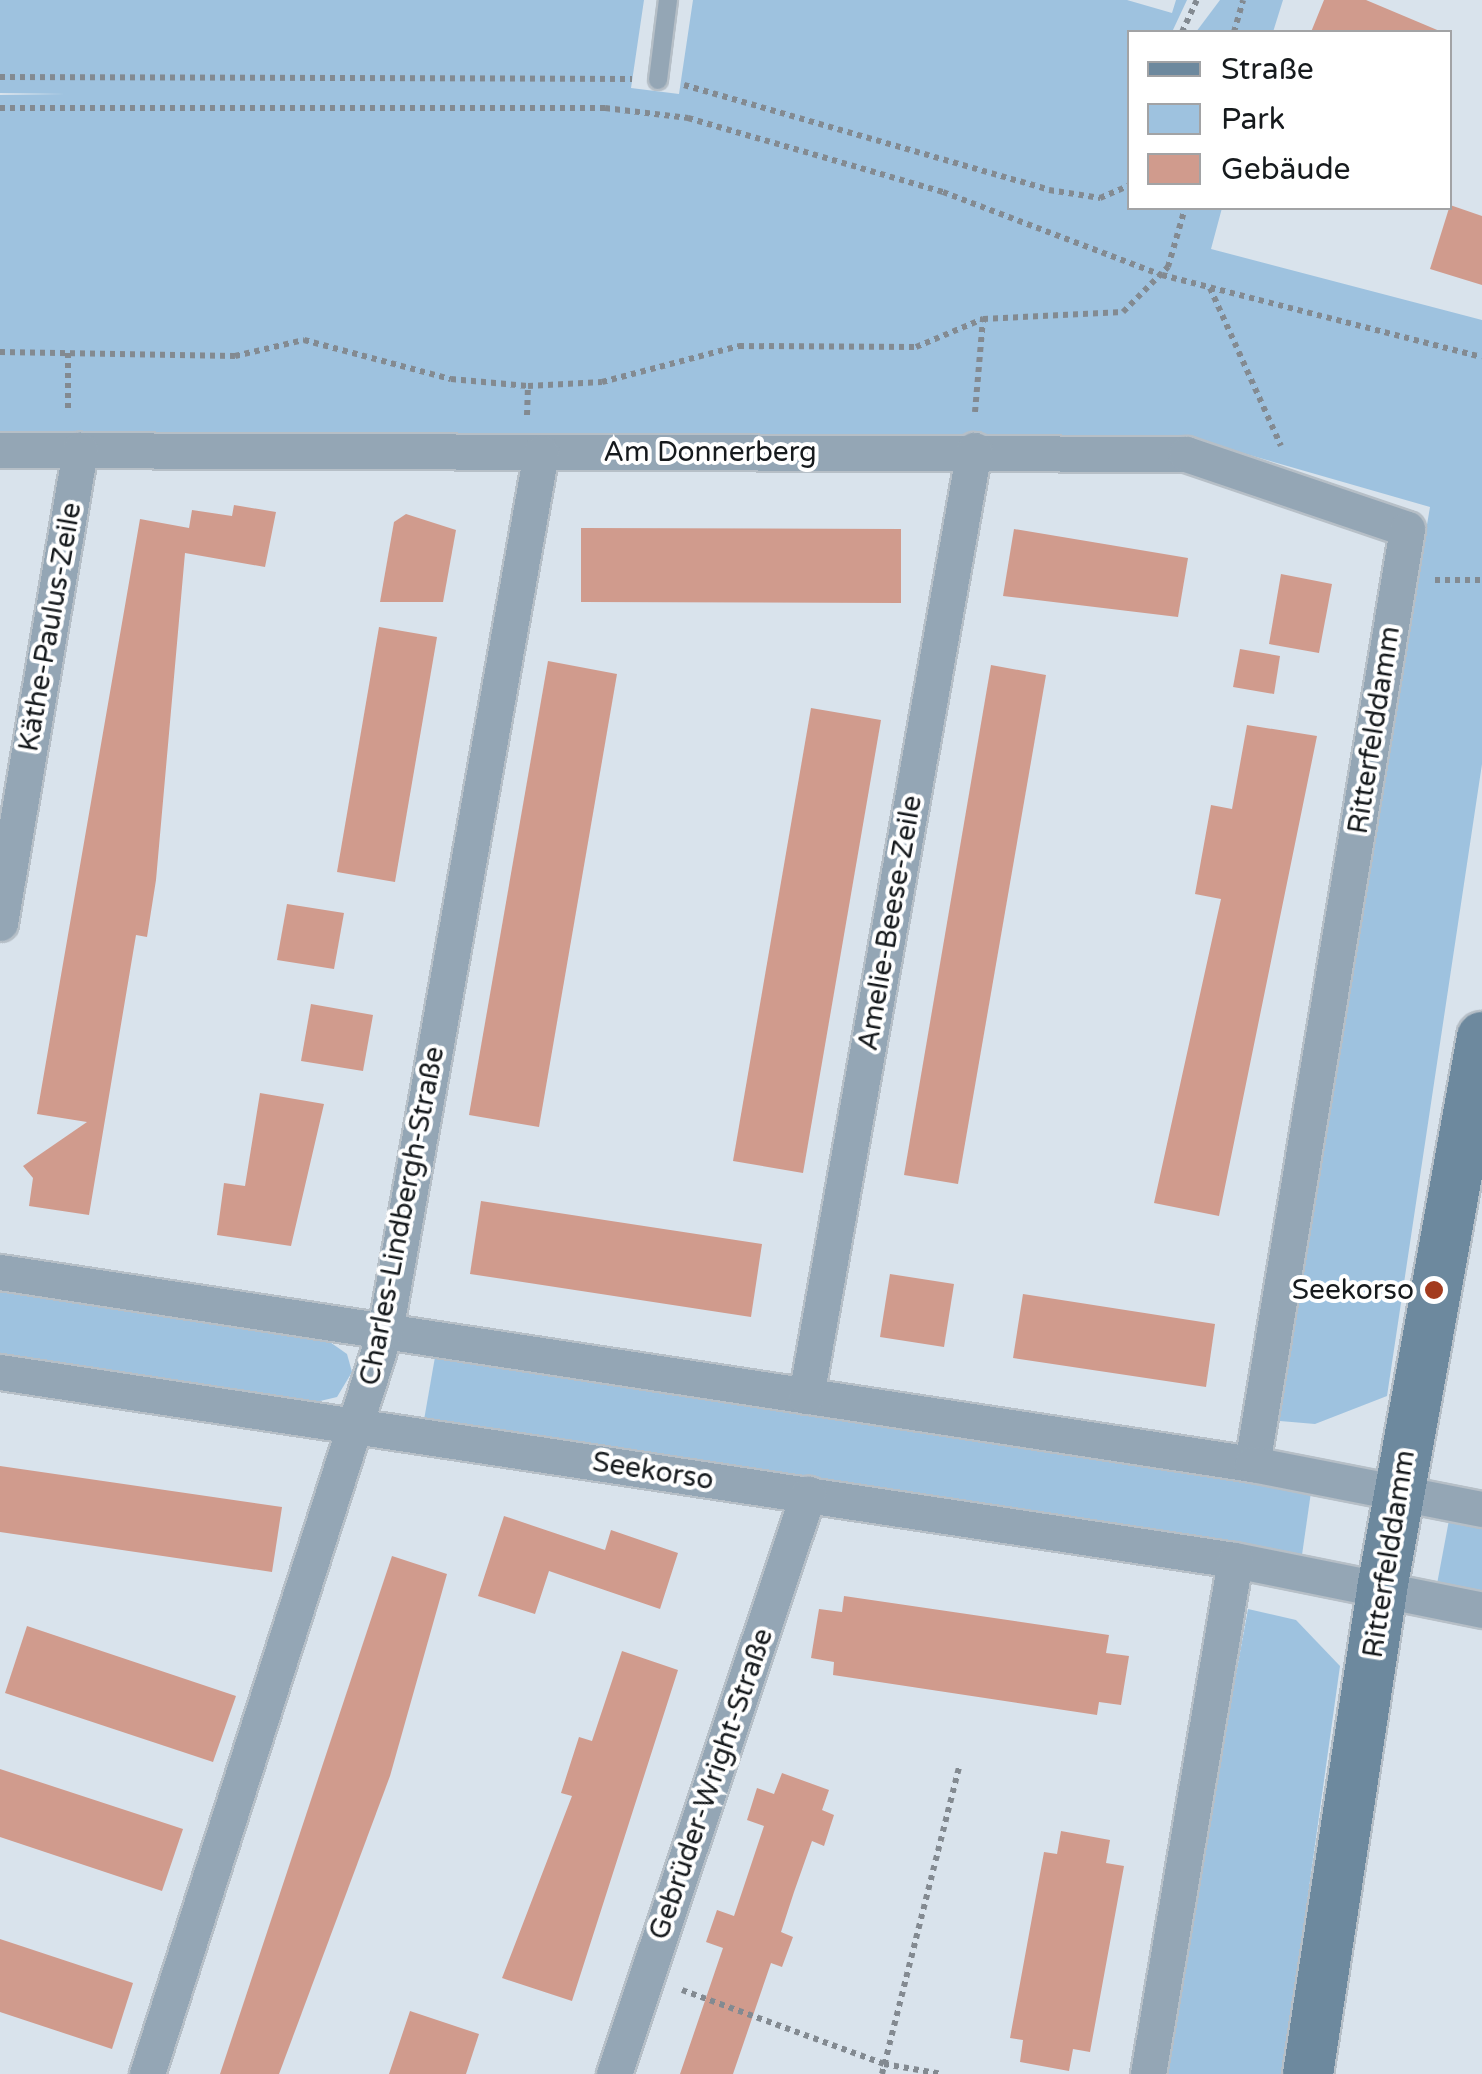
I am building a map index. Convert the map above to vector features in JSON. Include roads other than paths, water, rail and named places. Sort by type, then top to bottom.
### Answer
[{"type":"main road","name":"Ritterfelddamm","points":[[1308,2074],[1398,1491],[1482,1037]]},
{"type":"street","name":"Am Donnerberg","points":[[0,450],[974,450],[1186,454],[1298,485],[1407,529]]},
{"type":"street","name":"Käthe-Paulus-Zeile","points":[[0,924],[74,450]]},
{"type":"street","name":"Amelie-Beese-Zeile","points":[[806,1396],[974,450]]},
{"type":"street","name":"Charles-Lindbergh-Straße","points":[[147,2074],[358,1427],[385,1331],[540,453]]},
{"type":"street","name":"Ritterfelddamm","points":[[1252,1464],[1407,529]]},
{"type":"street","points":[[0,1272],[1252,1464],[1482,1509]]},
{"type":"street","name":"Seekorso","points":[[0,1372],[1234,1560],[1482,1610]]},
{"type":"street","name":"Gebrüder-Wright-Straße","points":[[614,2074],[808,1494]]},
{"type":"street","points":[[1148,2074],[1234,1560]]},
{"type":"lane","points":[[658,80],[668,0]]},
{"type":"place","name":"Seekorso","points":[[1434,1290]]}]
